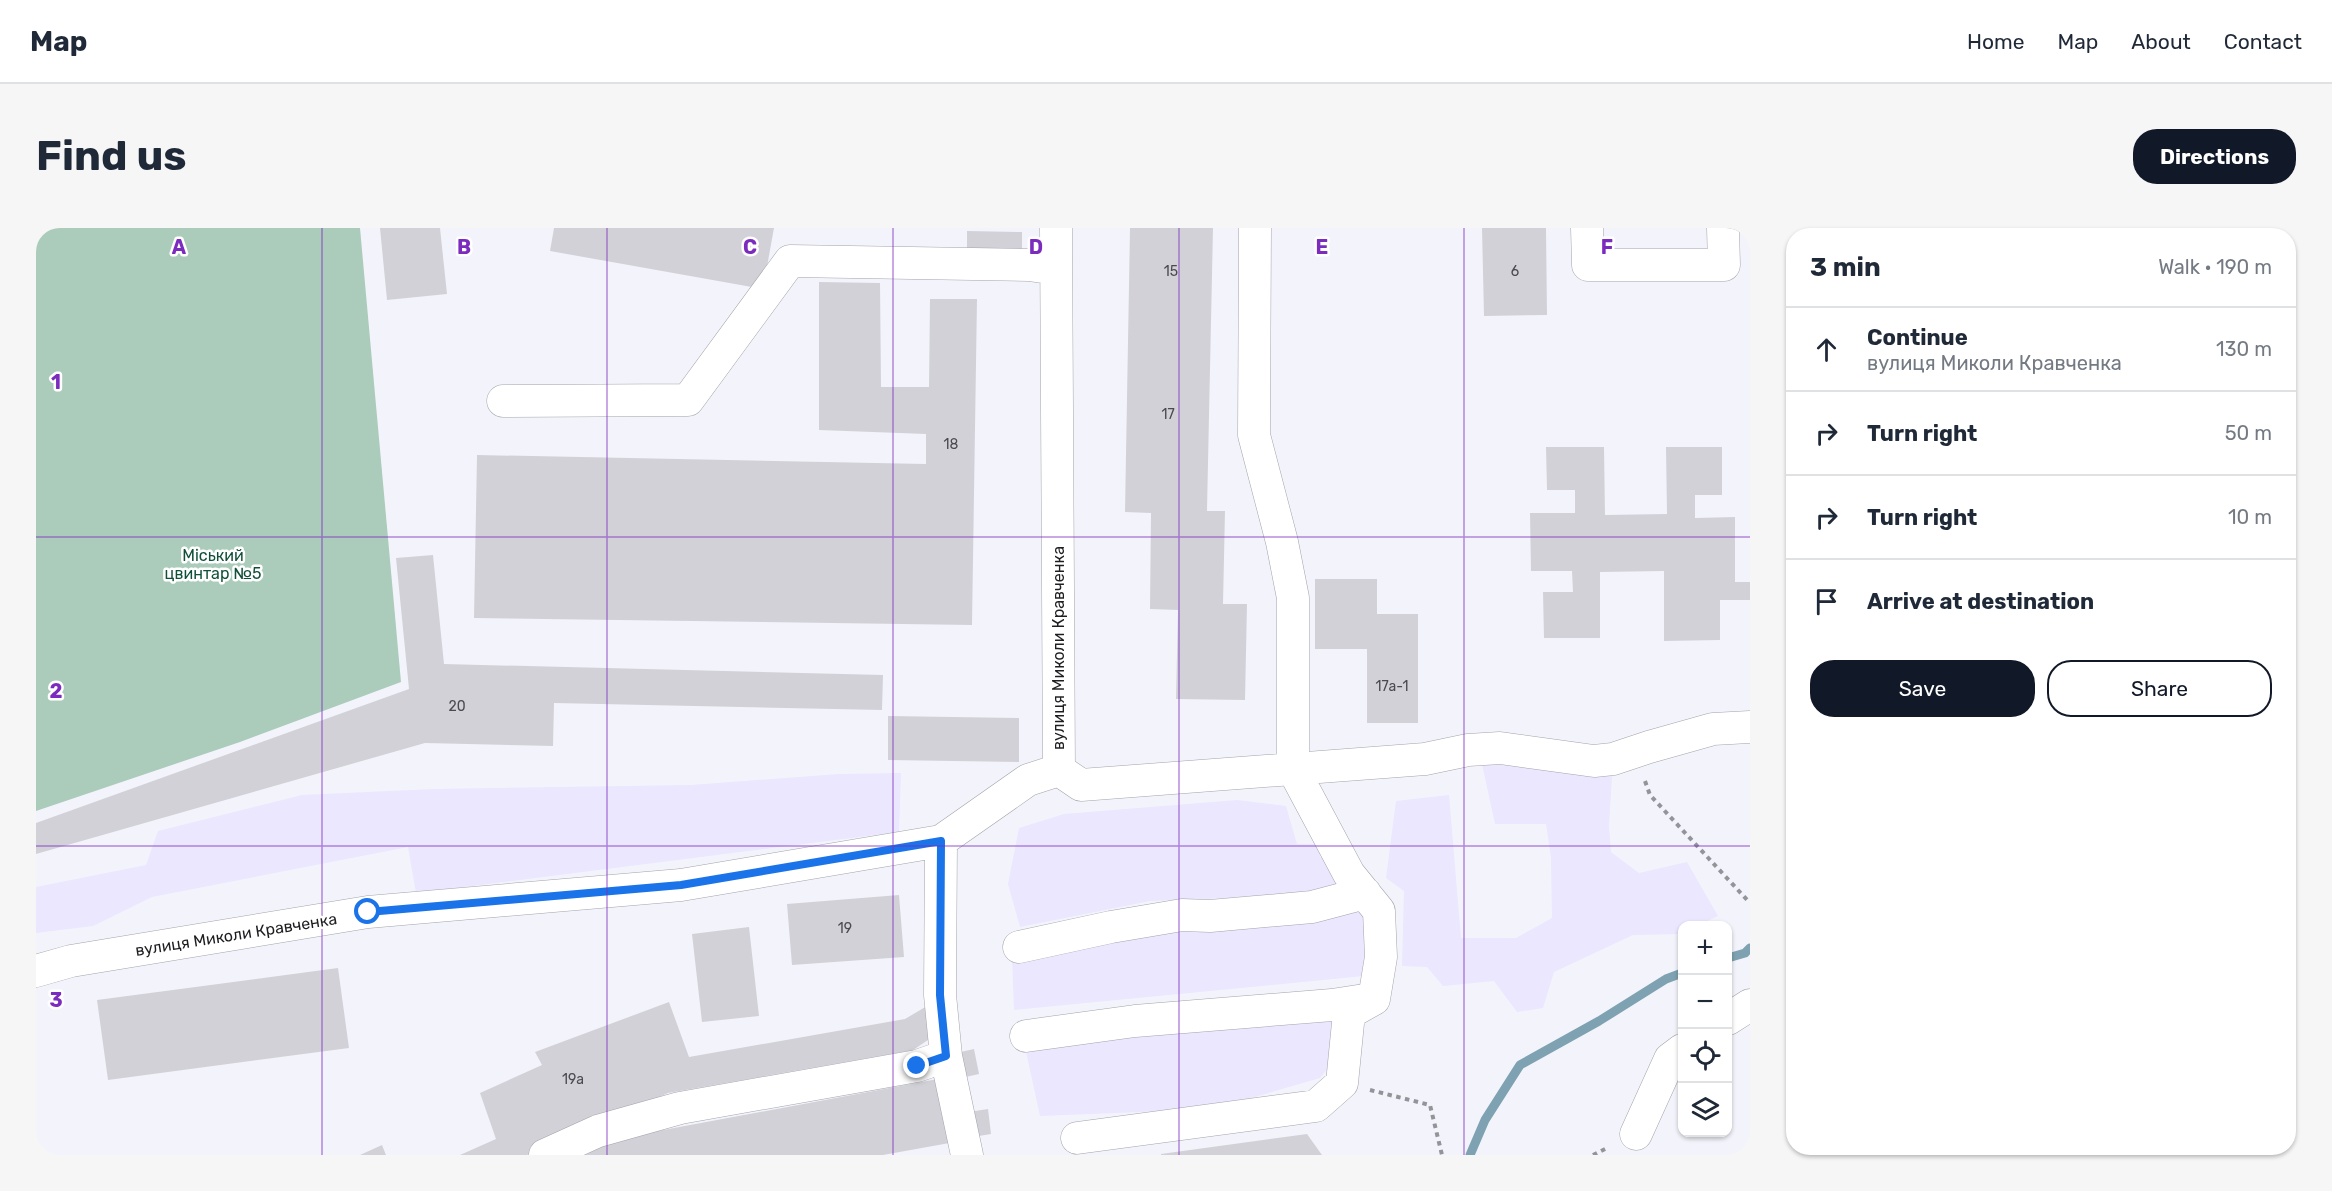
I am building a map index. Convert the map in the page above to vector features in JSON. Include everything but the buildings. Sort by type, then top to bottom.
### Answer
[{"type":"street","name":"вулиця Миколи Кравченка","points":[[36,971],[71,962],[368,912],[681,885],[941,841],[1028,780],[1059,770],[1056,228]]},
{"type":"street","points":[[1255,228],[1254,435],[1282,542],[1293,597],[1293,769],[1349,874],[1379,911],[1381,957],[1374,999]]},
{"type":"street","points":[[1587,228],[1588,265],[1724,265],[1723,228]]},
{"type":"street","points":[[503,401],[688,400],[790,261],[1029,265],[1056,269]]},
{"type":"street","points":[[1059,770],[1081,785],[1425,759],[1468,750],[1500,748],[1594,761],[1613,759],[1713,729],[1750,727]]},
{"type":"street","points":[[941,841],[940,995],[946,1056],[968,1155]]},
{"type":"street","points":[[1019,947],[1170,917],[1210,916],[1312,907],[1365,893]]},
{"type":"street","points":[[1026,1036],[1135,1021],[1332,1005],[1374,999]]},
{"type":"street","points":[[1077,1138],[1316,1106],[1342,1083],[1349,1012],[1374,999]]},
{"type":"street","points":[[1732,1016],[1750,1005]]},
{"type":"street","points":[[1636,1134],[1670,1059],[1678,1053]]},
{"type":"street","points":[[545,1155],[598,1131],[680,1108],[917,1066],[946,1056]]},
{"type":"path","points":[[1636,752],[1650,795],[1750,903]]},
{"type":"path","points":[[1342,1083],[1430,1105],[1442,1155]]},
{"type":"shaded area","points":[[1482,764],[1566,766],[1612,776],[1609,826],[1611,852],[1639,873],[1687,862],[1718,916],[1707,921],[1678,921],[1678,934],[1633,935],[1554,972],[1543,1008],[1517,1012],[1494,981],[1443,986],[1427,967],[1402,966],[1404,891],[1386,878],[1396,801],[1449,795],[1461,938],[1516,938],[1552,918],[1551,857],[1546,824],[1495,824]]},
{"type":"shaded area","points":[[901,773],[899,832],[416,893],[408,847],[152,897],[93,926],[36,933],[36,887],[146,865],[158,831],[302,795],[434,789],[691,785],[839,774]]},
{"type":"shaded area","points":[[1237,800],[1286,806],[1297,844],[1318,844],[1320,857],[1343,866],[1343,888],[1329,894],[1150,901],[1020,927],[1008,884],[1019,828],[1064,814]]},
{"type":"shaded area","points":[[1369,906],[1364,976],[1014,1010],[1012,956],[1070,944]]},
{"type":"shaded area","points":[[1336,1019],[1339,1054],[1320,1078],[1214,1109],[1040,1116],[1025,1047]]},
{"type":"green space","name":"Міський цвинтар №5","points":[[36,228],[360,228],[401,682],[240,742],[36,811]]},
{"type":"waterway","points":[[1732,957],[1745,953],[1750,948]]},
{"type":"waterway","points":[[1470,1155],[1485,1120],[1520,1065],[1599,1021],[1666,979],[1678,974]]},
{"type":"route","points":[[368,912],[681,885],[941,841],[940,995],[946,1056],[917,1066]]}]
